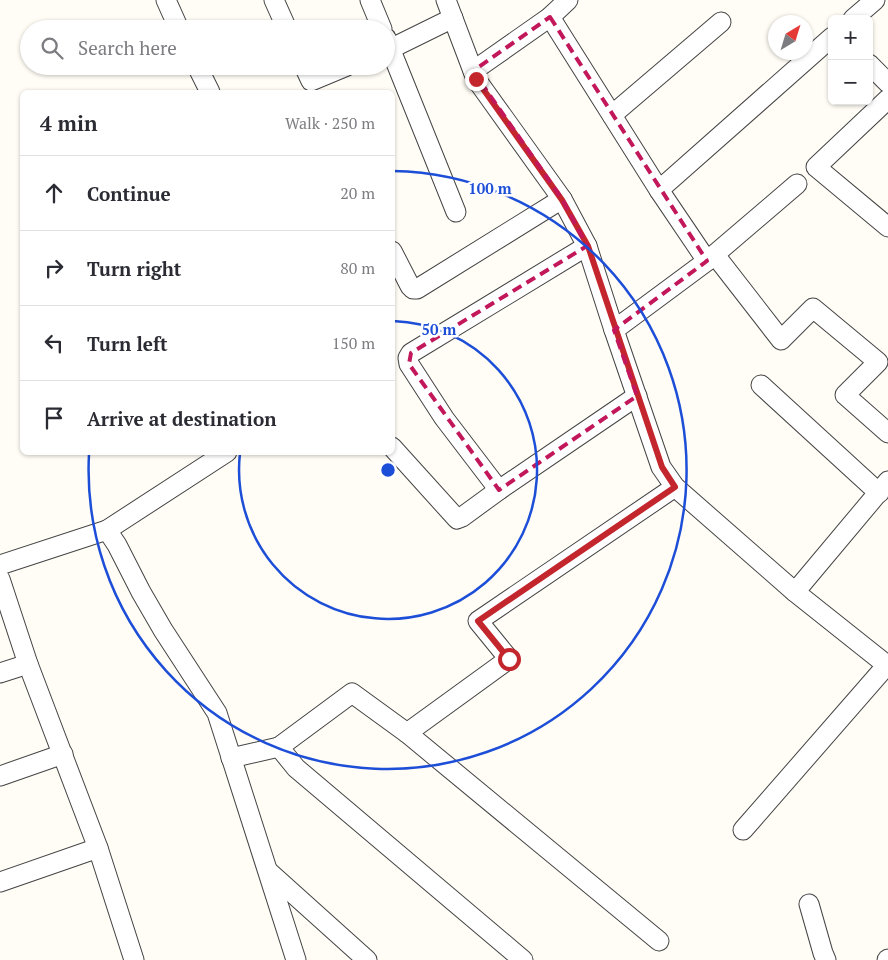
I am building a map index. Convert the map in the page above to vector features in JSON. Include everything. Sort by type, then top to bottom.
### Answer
[{"type":"street","points":[[166,0],[176,20]]},
{"type":"street","points":[[274,0],[283,20]]},
{"type":"street","points":[[370,0],[378,20]]},
{"type":"street","points":[[446,0],[476,79],[562,200],[588,246],[614,330],[662,467],[675,487],[795,592],[888,665],[743,830]]},
{"type":"street","points":[[858,15],[875,0]]},
{"type":"street","points":[[474,71],[558,6],[612,115],[659,190],[711,258],[781,340],[813,308],[878,362],[845,396],[888,433]]},
{"type":"street","points":[[395,43],[453,18]]},
{"type":"street","points":[[612,115],[721,22]]},
{"type":"street","points":[[659,190],[828,41]]},
{"type":"street","points":[[395,63],[456,212]]},
{"type":"street","points":[[873,68],[888,83]]},
{"type":"street","points":[[202,75],[209,90]]},
{"type":"street","points":[[311,80],[324,75]]},
{"type":"street","points":[[888,99],[816,167],[888,227]]},
{"type":"street","points":[[614,330],[711,258],[797,184]]},
{"type":"street","points":[[395,257],[410,286],[416,289],[562,200]]},
{"type":"street","points":[[499,490],[444,418],[409,364],[408,358],[411,353],[588,246]]},
{"type":"street","points":[[761,385],[883,487],[795,592]]},
{"type":"street","points":[[395,450],[458,519],[637,396]]},
{"type":"street","points":[[0,565],[107,530],[222,455]]},
{"type":"street","points":[[407,733],[509,659],[478,621],[675,487]]},
{"type":"street","points":[[107,530],[163,630],[217,713],[296,960]]},
{"type":"street","points":[[0,578],[28,664],[98,848],[134,960]]},
{"type":"street","points":[[0,673],[28,664]]},
{"type":"street","points":[[231,758],[279,747],[352,693],[407,733],[659,941]]},
{"type":"street","points":[[279,747],[296,768],[523,960]]},
{"type":"street","points":[[0,776],[63,754]]},
{"type":"street","points":[[0,882],[98,848]]},
{"type":"street","points":[[267,870],[367,960]]},
{"type":"street","points":[[809,904],[826,960]]},
{"type":"highlighted area","points":[[550,17],[707,261],[614,330],[637,396],[499,490],[409,364],[411,353],[587,246],[562,199],[473,71]]},
{"type":"route","points":[[476,79],[562,200],[588,246],[614,330],[662,467],[675,487],[478,621],[509,659]]}]
